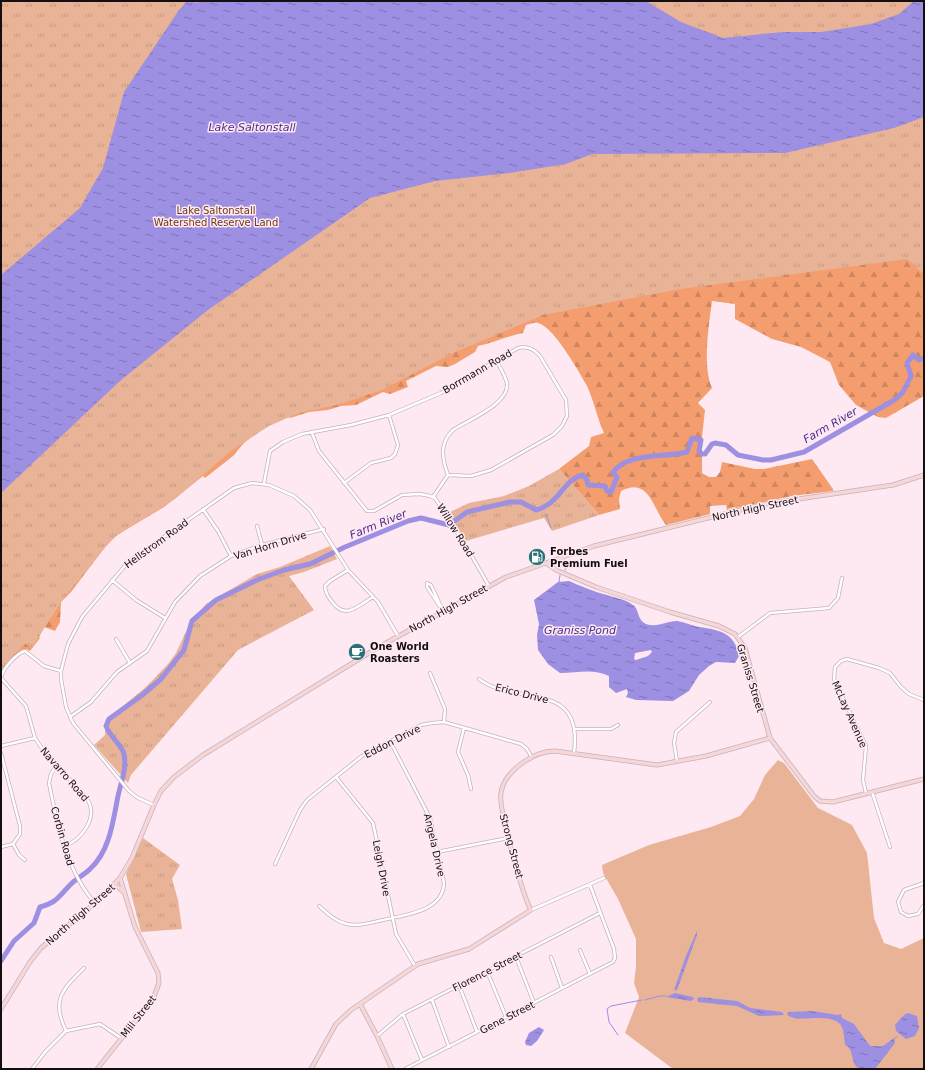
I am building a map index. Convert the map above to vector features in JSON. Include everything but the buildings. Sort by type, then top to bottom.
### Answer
[{"type":"main road","name":"North High Street","points":[[1,1009],[30,962],[41,948],[115,885],[132,858],[154,805],[165,787],[187,765],[398,636],[489,586],[514,574],[610,542],[745,509],[788,500],[893,485],[924,475]]},
{"type":"main road","name":"Graniss Street","points":[[546,563],[552,568],[589,584],[660,609],[723,627],[738,637],[746,652],[770,738],[814,796],[820,801],[828,802],[924,779]]},
{"type":"main road","name":"Strong Street","points":[[531,910],[509,838],[501,801],[502,789],[517,768],[532,756],[551,751],[574,753],[650,765],[706,756],[770,738]]},
{"type":"main road","name":"Mill Street","points":[[97,1069],[155,995],[159,978],[134,927],[120,878]]},
{"type":"main road","points":[[115,885],[124,892]]},
{"type":"main road","points":[[311,1069],[337,1022],[360,1004],[415,966],[469,949],[531,910]]},
{"type":"main road","points":[[360,1004],[392,1069]]},
{"type":"street","name":"Borrmann Road","points":[[264,483],[268,455],[272,449],[291,438],[389,415],[441,392],[521,347],[538,353],[566,400],[568,410],[565,421],[553,435],[491,470],[471,476],[448,475]]},
{"type":"street","points":[[433,497],[448,475],[442,453],[448,435],[458,427],[497,403],[506,393],[506,381],[496,360]]},
{"type":"street","points":[[344,483],[371,464],[391,458],[395,454],[398,445],[389,415]]},
{"type":"street","name":"Willow Road","points":[[312,433],[320,451],[364,509],[369,512],[374,511],[402,495],[414,494],[433,497],[455,528],[489,586]]},
{"type":"street","name":"Hellstrom Road","points":[[154,805],[138,798],[127,788],[78,730],[70,717],[63,694],[61,671],[68,644],[77,624],[112,580],[135,556],[203,509],[240,486],[252,483],[264,483],[294,496],[310,510],[324,529],[348,570],[373,597],[398,636]]},
{"type":"street","points":[[203,509],[218,531],[231,556]]},
{"type":"street","points":[[257,526],[262,545]]},
{"type":"street","name":"Van Horn Drive","points":[[70,717],[91,702],[110,679],[147,651],[164,618],[175,602],[200,576],[231,556],[262,545],[324,529]]},
{"type":"street","points":[[348,570],[330,581],[325,586],[328,596],[337,608],[343,612],[347,612],[373,597]]},
{"type":"street","points":[[738,637],[770,613],[828,608],[838,598],[842,578]]},
{"type":"street","points":[[112,580],[136,600],[164,618]]},
{"type":"street","points":[[427,583],[431,585],[443,611],[427,587],[427,583]]},
{"type":"street","points":[[116,639],[130,663]]},
{"type":"street","points":[[1,678],[6,668],[24,651],[47,667],[61,671]]},
{"type":"street","name":"McLay Avenue","points":[[866,793],[863,780],[866,746],[834,680],[833,671],[836,666],[843,660],[850,659],[885,670],[890,673],[904,691],[914,697],[924,700]]},
{"type":"street","points":[[430,673],[445,710],[444,722]]},
{"type":"street","name":"Navarro Road","points":[[1,678],[26,706],[35,738],[56,765],[87,799],[92,811],[80,837],[65,846]]},
{"type":"street","name":"Erico Drive","points":[[479,679],[490,685],[553,701],[568,714],[575,729]]},
{"type":"street","points":[[677,761],[674,743],[676,732],[710,702]]},
{"type":"street","name":"Eddon Drive","points":[[275,864],[302,806],[362,756],[421,726],[432,722],[444,722],[521,744],[532,756]]},
{"type":"street","points":[[574,753],[575,729],[611,729],[618,724]]},
{"type":"street","points":[[464,728],[458,752],[468,775],[471,789]]},
{"type":"street","points":[[1,746],[35,738]]},
{"type":"street","name":"Angela Drive","points":[[319,906],[333,918],[350,925],[357,925],[418,912],[440,897],[444,883],[430,818],[390,741]]},
{"type":"street","points":[[1,753],[20,826],[20,834],[13,844],[1,847]]},
{"type":"street","name":"Corbin Road","points":[[56,765],[51,774],[49,783],[65,846],[74,874],[95,903]]},
{"type":"street","name":"Leigh Drive","points":[[336,777],[368,814],[373,823],[397,938],[415,966]]},
{"type":"street","points":[[872,792],[890,847]]},
{"type":"street","points":[[437,852],[509,838]]},
{"type":"street","points":[[13,844],[19,855],[25,860]]},
{"type":"street","points":[[531,910],[604,878]]},
{"type":"street","points":[[924,883],[904,890],[898,902],[901,912],[908,916],[918,914],[924,905]]},
{"type":"street","points":[[590,885],[600,913]]},
{"type":"street","name":"Florence Street","points":[[377,1036],[403,1014],[600,913]]},
{"type":"street","name":"Gene Street","points":[[405,1069],[609,965],[614,961],[615,955],[600,913]]},
{"type":"street","points":[[580,950],[590,974]]},
{"type":"street","points":[[516,957],[534,1003]]},
{"type":"street","points":[[551,958],[562,988]]},
{"type":"street","points":[[66,1031],[58,1009],[59,1000],[65,988],[84,968]]},
{"type":"street","points":[[487,971],[506,1017]]},
{"type":"street","points":[[459,985],[477,1032]]},
{"type":"street","points":[[432,1000],[449,1047]]},
{"type":"street","points":[[403,1014],[422,1060]]},
{"type":"street","points":[[32,1069],[45,1052],[66,1031],[100,1024],[121,1038]]},
{"type":"green space","name":"Lake Saltonstall Watershed Reserve Land","points":[[1,1],[924,1],[924,274],[907,259],[680,289],[543,315],[451,354],[382,390],[337,405],[299,413],[269,426],[232,450],[175,499],[113,538],[63,599],[34,644],[30,648],[25,643],[1,670]]},
{"type":"green space","points":[[924,117],[924,396],[886,418],[878,417],[856,405],[839,385],[830,362],[801,347],[772,339],[735,319],[735,304],[712,301],[707,345],[707,368],[712,388],[698,403],[705,410],[702,437],[702,473],[709,477],[716,477],[720,472],[722,462],[755,469],[764,469],[812,459],[833,491],[792,496],[727,510],[726,505],[710,506],[710,514],[666,525],[649,496],[638,488],[630,487],[621,491],[619,499],[620,509],[599,515],[559,469],[589,446],[591,437],[604,433],[592,398],[587,386],[558,341],[544,326],[538,323],[532,323],[526,325],[523,333],[478,346],[475,352],[455,364],[448,367],[436,366],[406,381],[408,387],[390,394],[383,392],[356,405],[341,406],[328,410],[309,412],[290,418],[288,416],[262,428],[243,444],[233,456],[205,478],[203,476],[164,507],[117,535],[105,547],[71,592],[61,602],[60,622],[55,631],[44,627],[39,637],[40,638],[30,651],[26,649],[21,650],[1,672],[1,493]]},
{"type":"green space","points":[[559,469],[599,515],[552,531],[544,518],[466,541],[448,513],[469,503],[504,496],[529,486]]},
{"type":"green space","points":[[330,546],[337,559],[304,572],[289,576],[314,610],[238,650],[131,775],[128,783],[94,745],[105,735],[105,724],[110,717],[147,686],[168,664],[176,653],[190,623],[206,604],[257,574],[280,567]]},
{"type":"green space","points":[[778,760],[784,763],[818,808],[852,825],[867,853],[874,918],[884,943],[901,949],[924,938],[924,1069],[673,1069],[625,1033],[639,997],[634,983],[636,967],[636,939],[618,899],[603,873],[602,865],[649,845],[711,827],[740,816],[754,799],[765,775]]},
{"type":"green space","points":[[143,838],[180,865],[172,879],[178,900],[182,929],[141,932],[126,874]]},
{"type":"water","name":"Lake Saltonstall","points":[[187,1],[194,1],[195,3],[206,1],[646,1],[681,22],[723,38],[783,32],[821,32],[871,24],[899,14],[914,1],[924,1],[924,117],[894,128],[785,153],[592,154],[566,164],[509,173],[435,181],[370,198],[208,310],[121,380],[1,493],[1,275],[80,208],[103,168],[124,92],[179,10]]},
{"type":"water","name":"Graniss Pond","points":[[569,581],[592,591],[627,601],[635,607],[640,619],[646,624],[654,625],[677,621],[720,631],[734,642],[739,656],[735,663],[716,662],[709,666],[699,675],[689,691],[673,701],[636,700],[626,697],[628,693],[627,689],[616,693],[609,687],[609,676],[597,672],[560,673],[548,664],[538,650],[537,635],[539,624],[534,600],[558,582]],"holes":[[[651,650],[652,652],[648,656],[636,660],[634,659],[635,653]]]},
{"type":"water","points":[[697,931],[697,935],[677,990],[674,990],[686,956]]},
{"type":"water","points":[[675,993],[693,997],[694,999],[691,1001],[666,997]]},
{"type":"water","points":[[699,997],[737,1001],[750,1008],[782,1012],[784,1015],[759,1016],[737,1006],[698,1002],[697,999]]},
{"type":"water","points":[[812,1011],[838,1015],[841,1014],[842,1018],[854,1024],[870,1046],[883,1046],[894,1038],[895,1043],[875,1069],[859,1069],[854,1063],[850,1050],[845,1045],[843,1031],[840,1024],[827,1018],[804,1019],[791,1017],[787,1014],[789,1012]]},
{"type":"water","points":[[908,1013],[917,1016],[919,1028],[915,1036],[906,1039],[896,1031],[895,1025],[904,1015]]},
{"type":"water","points":[[539,1027],[544,1030],[537,1041],[531,1046],[526,1045],[525,1042],[529,1033]]},
{"type":"waterway","name":"Farm River","points":[[1,961],[14,941],[34,923],[40,907],[51,903],[58,898],[73,882],[90,869],[102,854],[110,835],[125,765],[123,751],[106,726],[109,719],[141,696],[161,679],[184,650],[192,621],[216,600],[257,580],[284,570],[310,564],[345,547],[408,521],[421,518],[449,525],[467,512],[510,502],[521,502],[536,510],[551,502],[576,477],[583,475],[587,480],[588,485],[605,486],[607,491],[611,492],[617,477],[613,472],[620,466],[637,458],[687,452],[692,438],[701,440],[699,451],[702,454],[705,454],[712,444],[715,443],[726,445],[738,455],[763,460],[771,460],[804,452],[896,399],[903,392],[911,376],[907,363],[913,355],[919,360],[924,358]]},
{"type":"waterway","points":[[546,514],[551,528]]},
{"type":"waterway","points":[[565,560],[567,565],[565,570]]},
{"type":"waterway","points":[[559,582],[560,575]]},
{"type":"waterway","points":[[645,1000],[666,996]]},
{"type":"waterway","points":[[618,1035],[609,1022],[607,1009],[611,1006],[642,1000]]},
{"type":"waterway","points":[[894,1039],[898,1036]]},
{"type":"place","name":"Forbes Premium Fuel","points":[[537,557]]},
{"type":"place","name":"One World Roasters","points":[[357,652]]}]
